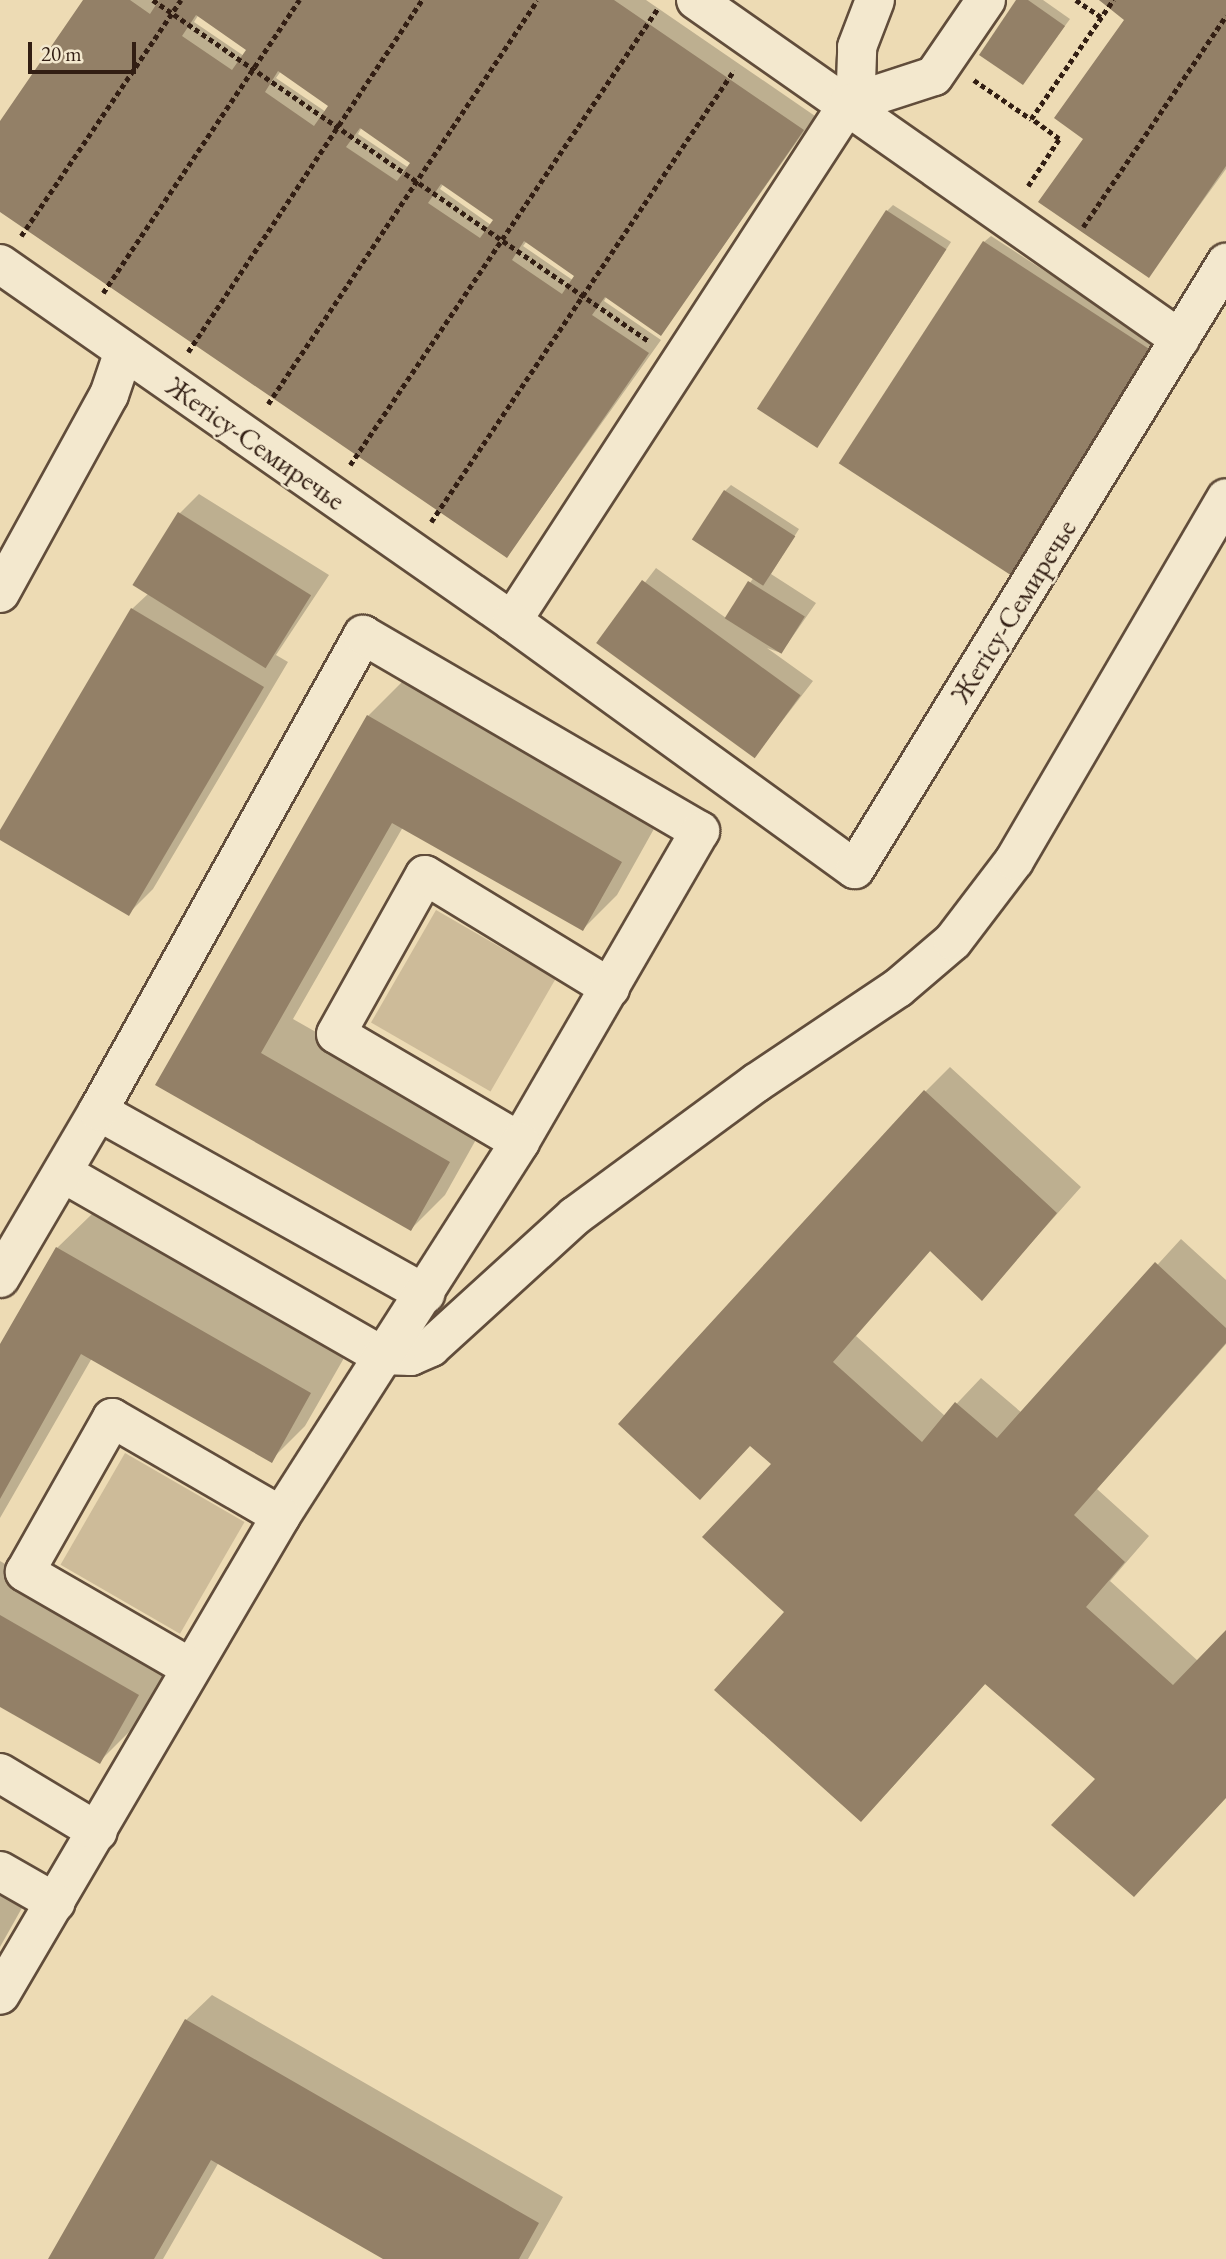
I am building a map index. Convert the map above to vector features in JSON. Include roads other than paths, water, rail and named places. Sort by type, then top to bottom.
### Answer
[{"type":"lane","points":[[696,0],[1180,339],[1226,263]]},
{"type":"lane","points":[[512,621],[848,104],[856,83],[857,47],[875,0]]},
{"type":"lane","points":[[848,104],[934,76],[986,0]]},
{"type":"lane","name":"Жетісу-Семиречье","points":[[1,265],[512,621],[855,869],[1180,339]]},
{"type":"lane","points":[[0,593],[109,395],[124,351]]},
{"type":"lane","points":[[63,1173],[381,1355],[411,1356],[431,1347],[575,1216],[756,1083],[898,988],[953,941],[1014,861],[1226,498]]},
{"type":"lane","points":[[0,1278],[63,1173],[363,635],[700,831],[520,1142],[425,1294],[381,1355],[281,1516],[0,1995]]},
{"type":"lane","points":[[520,1142],[336,1034],[425,875],[611,988]]},
{"type":"lane","points":[[98,1111],[425,1294]]},
{"type":"lane","points":[[191,1668],[24,1572],[112,1418],[281,1516]]},
{"type":"lane","points":[[0,1773],[98,1832]]},
{"type":"lane","points":[[0,1871],[56,1903]]}]
